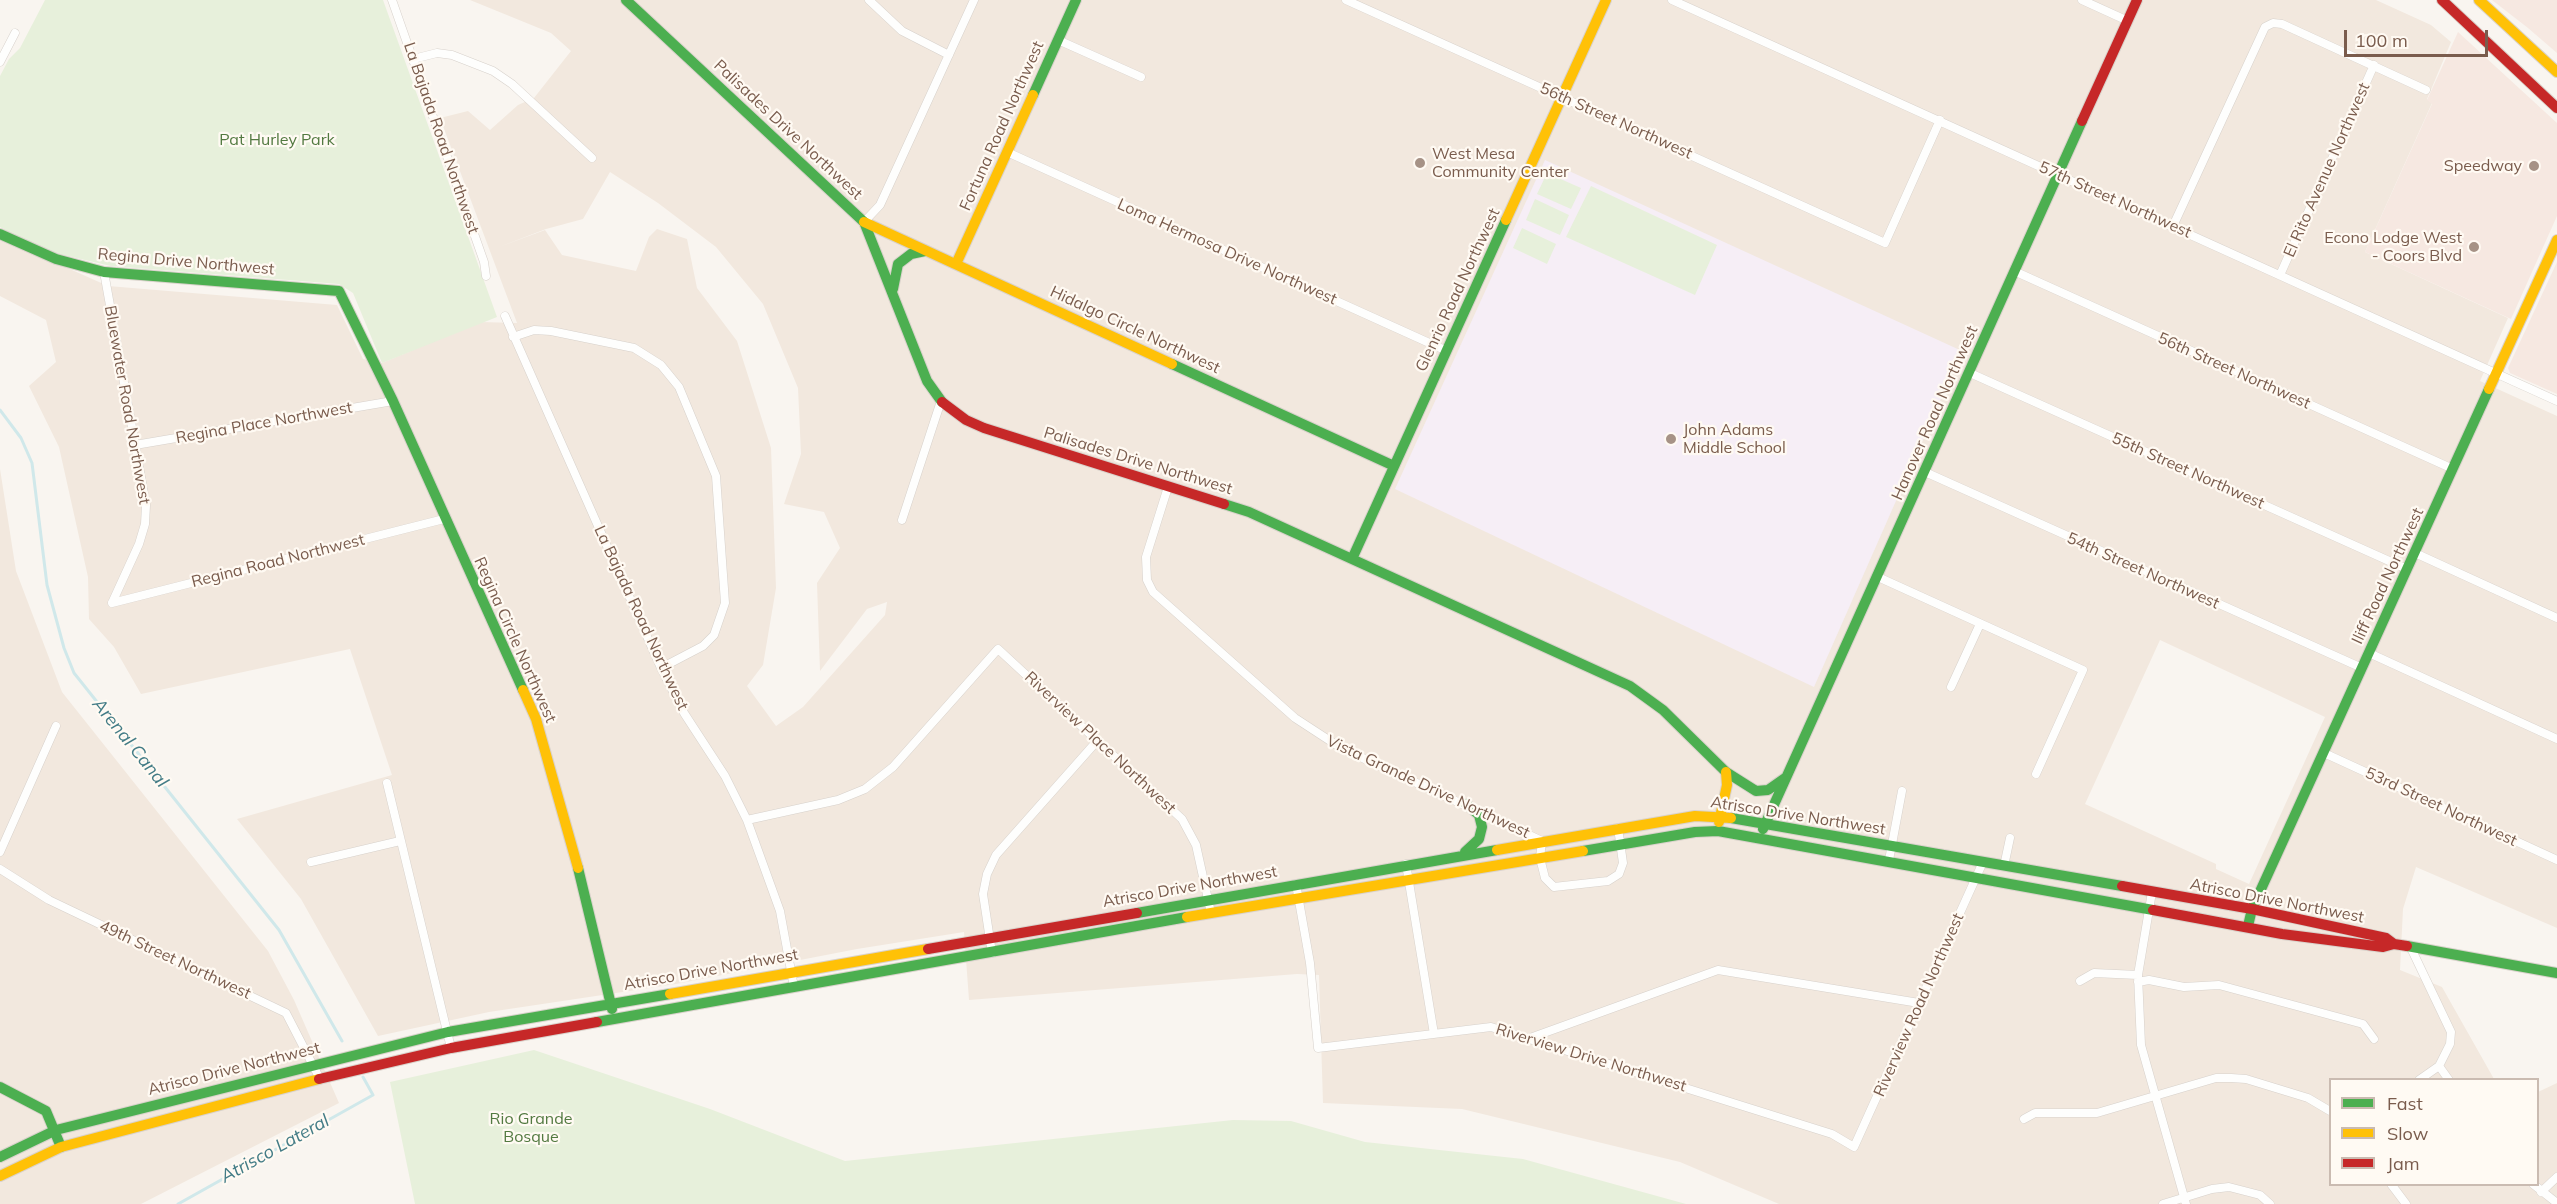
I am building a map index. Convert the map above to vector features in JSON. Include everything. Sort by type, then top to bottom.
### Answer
[{"type":"main road","name":"Palisades Drive Northwest","points":[[626,0],[864,222],[919,364],[940,401],[966,420],[984,428],[1234,507],[1630,686],[1663,710],[1726,772],[1756,791],[1768,790],[1785,778]]},
{"type":"main road","name":"Fortuna Road Northwest","points":[[956,264],[1076,0]]},
{"type":"main road","name":"Glenrio Road Northwest","points":[[1352,559],[1605,0]]},
{"type":"main road","name":"Hanover Road Northwest","points":[[1761,838],[1764,823],[1878,578],[2137,0]]},
{"type":"main road","points":[[2442,0],[2556,106]]},
{"type":"main road","points":[[2479,0],[2557,72]]},
{"type":"main road","name":"Hidalgo Circle Northwest","points":[[864,222],[1394,466]]},
{"type":"main road","name":"Regina Drive Northwest","points":[[0,234],[56,259],[104,273],[339,291]]},
{"type":"main road","name":"Iliff Road Northwest","points":[[2248,926],[2252,909],[2557,240]]},
{"type":"main road","points":[[893,292],[898,264],[905,257],[926,251]]},
{"type":"main road","name":"Regina Circle Northwest","points":[[339,291],[393,401],[444,519],[536,719],[563,808],[612,1003],[614,1020]]},
{"type":"main road","points":[[1718,831],[1719,816],[1727,785],[1726,772]]},
{"type":"main road","points":[[1460,855],[1476,844],[1482,833],[1479,815],[1466,804]]},
{"type":"main road","name":"Atrisco Drive Northwest","points":[[0,1157],[56,1130],[448,1032],[1406,864],[1695,816],[1719,816],[1764,823],[2252,909],[2386,938],[2394,944]]},
{"type":"main road","name":"Atrisco Drive Northwest","points":[[0,1176],[61,1147],[320,1079],[451,1048],[1211,913],[1299,900],[1620,843],[1718,831],[1888,860],[2282,934],[2383,947],[2394,944],[2410,946],[2557,973]]},
{"type":"main road","points":[[0,1087],[46,1111],[56,1130],[61,1147]]},
{"type":"street","name":"La Bajada Road Northwest","points":[[392,0],[484,262],[486,276]]},
{"type":"street","points":[[869,0],[902,32],[949,55]]},
{"type":"street","points":[[864,222],[880,204],[974,0]]},
{"type":"street","name":"56th Street Northwest","points":[[1346,0],[1886,243],[1940,120]]},
{"type":"street","name":"57th Street Northwest","points":[[1672,0],[2557,401]]},
{"type":"street","points":[[2082,0],[2128,21]]},
{"type":"street","points":[[2173,226],[2265,27],[2273,23],[2282,24],[2426,90]]},
{"type":"street","points":[[0,62],[15,33]]},
{"type":"street","points":[[1058,40],[1141,77]]},
{"type":"street","points":[[412,59],[437,53],[445,54],[493,71],[512,84],[592,159]]},
{"type":"street","name":"El Rito Avenue Northwest","points":[[2280,275],[2374,65]]},
{"type":"street","name":"Loma Hermosa Drive Northwest","points":[[1007,152],[1447,351]]},
{"type":"street","name":"56th Street Northwest","points":[[2014,271],[2453,470]]},
{"type":"street","name":"Bluewater Road Northwest","points":[[104,273],[146,505],[145,524],[112,603]]},
{"type":"street","name":"La Bajada Road Northwest","points":[[505,316],[661,668],[684,713],[724,776],[747,820],[780,910],[794,987]]},
{"type":"street","points":[[513,337],[534,330],[551,331],[634,348],[662,365],[679,387],[716,476],[725,603],[714,635],[703,646],[661,668]]},
{"type":"street","name":"55th Street Northwest","points":[[1970,374],[2407,569]]},
{"type":"street","name":"Regina Place Northwest","points":[[135,445],[393,401]]},
{"type":"street","points":[[902,520],[940,401]]},
{"type":"street","name":"54th Street Northwest","points":[[1925,472],[2362,669]]},
{"type":"street","name":"Vista Grande Drive Northwest","points":[[1168,487],[1146,557],[1147,580],[1157,597],[1282,708],[1319,735],[1542,841]]},
{"type":"street","name":"Regina Road Northwest","points":[[112,603],[444,519]]},
{"type":"street","points":[[2415,553],[2557,618]]},
{"type":"street","points":[[1878,578],[2083,670],[2036,774]]},
{"type":"street","points":[[1951,687],[1980,624]]},
{"type":"street","name":"Riverview Place Northwest","points":[[747,820],[838,800],[865,789],[893,767],[998,649],[1182,819],[1196,845],[1211,913]]},
{"type":"street","points":[[2369,653],[2557,739]]},
{"type":"street","points":[[0,852],[56,726]]},
{"type":"street","points":[[992,953],[983,894],[987,874],[996,855],[1097,741]]},
{"type":"street","name":"53rd Street Northwest","points":[[2324,753],[2557,860]]},
{"type":"street","points":[[387,783],[451,1048]]},
{"type":"street","points":[[1888,860],[1902,791]]},
{"type":"street","points":[[1542,841],[1540,858],[1545,878],[1554,887],[1608,881],[1622,868],[1618,828]]},
{"type":"street","points":[[2004,866],[2010,838]]},
{"type":"street","points":[[311,862],[400,841]]},
{"type":"street","name":"Riverview Road Northwest","points":[[1854,1147],[1983,862]]},
{"type":"street","points":[[1406,864],[1434,1034]]},
{"type":"street","name":"49th Street Northwest","points":[[0,869],[49,900],[286,1013],[320,1079]]},
{"type":"street","points":[[1296,884],[1299,900]]},
{"type":"street","points":[[2152,892],[2138,978],[2141,1045],[2185,1201]]},
{"type":"street","name":"Riverview Drive Northwest","points":[[1299,900],[1310,963],[1318,1048],[1491,1027],[1832,1134],[1854,1147]]},
{"type":"street","points":[[2410,946],[2451,1032],[2450,1044],[2439,1066],[2422,1078]]},
{"type":"street","points":[[1530,1038],[1718,970],[1919,1003]]},
{"type":"street","points":[[2080,981],[2094,973],[2138,978],[2184,987],[2219,984],[2363,1024],[2374,1039]]},
{"type":"street","points":[[2439,1066],[2448,1078]]},
{"type":"street","points":[[2024,1119],[2035,1113],[2097,1113],[2216,1078],[2246,1079],[2308,1098],[2329,1111]]},
{"type":"street","points":[[2541,1192],[2557,1178]]},
{"type":"street","points":[[2392,1186],[2406,1204]]},
{"type":"street","points":[[2534,1186],[2557,1203]]},
{"type":"street","points":[[2163,1204],[2185,1201],[2229,1187],[2260,1195],[2270,1204]]},
{"type":"shaded area","points":[[470,0],[2376,0],[2431,25],[2451,42],[2427,99],[2432,103],[2365,252],[2508,318],[2480,381],[2557,416],[2557,928],[2416,867],[2403,909],[2400,970],[2442,987],[2493,1078],[2329,1078],[2329,1186],[2539,1186],[2539,1092],[2557,1083],[2557,1204],[1779,1204],[1680,1162],[1462,1109],[1323,1103],[1319,975],[1297,974],[969,1000],[964,932],[857,949],[676,984],[489,1012],[378,1036],[301,899],[237,819],[392,775],[350,649],[141,694],[114,647],[89,619],[88,577],[59,447],[29,386],[56,362],[46,320],[0,296],[0,238],[108,286],[337,305],[363,359],[382,363],[480,322],[517,323],[440,118],[468,111],[490,130],[518,105],[534,98],[571,51],[551,33]],"holes":[[[610,172],[658,203],[716,247],[763,304],[798,388],[801,454],[784,504],[824,512],[840,548],[817,583],[820,671],[867,609],[887,602],[885,615],[803,707],[776,726],[747,686],[763,665],[776,588],[771,448],[737,341],[697,288],[687,239],[657,229],[649,237],[636,271],[562,255],[545,230],[499,247],[546,229],[583,219]],[[2160,640],[2325,717],[2249,884],[2216,869],[2216,864],[2085,804]]]},
{"type":"shaded area","points":[[2492,0],[2557,0],[2557,53],[2528,28]]},
{"type":"shaded area","points":[[2458,32],[2557,123],[2557,216],[2511,319],[2365,252],[2432,104],[2427,100]]},
{"type":"shaded area","name":"John Adams Middle School","points":[[1545,160],[1962,351],[1814,687],[1395,489]]},
{"type":"shaded area","points":[[2557,262],[2557,394],[2510,373],[2508,368]]},
{"type":"shaded area","points":[[0,469],[16,571],[62,692],[268,951],[294,1000],[339,1103],[141,1204],[0,1204]]},
{"type":"green space","name":"Pat Hurley Park","points":[[45,0],[383,0],[497,317],[382,363],[353,293],[339,284],[111,266],[42,250],[0,227],[0,76],[9,59],[20,48]]},
{"type":"green space","points":[[1547,173],[1581,188],[1571,209],[1537,194]]},
{"type":"green space","points":[[1591,186],[1717,245],[1695,295],[1566,237]]},
{"type":"green space","points":[[1535,199],[1569,215],[1560,235],[1526,220]]},
{"type":"green space","points":[[1522,228],[1556,244],[1547,264],[1513,248]]},
{"type":"green space","name":"Rio Grande Bosque","points":[[534,1050],[710,1109],[845,1161],[1233,1120],[1291,1121],[1365,1142],[1523,1159],[1686,1204],[415,1204],[390,1082]]},
{"type":"waterway","name":"Arenal Canal","points":[[0,410],[21,438],[32,463],[47,585],[64,648],[74,673],[279,930],[342,1041]]},
{"type":"waterway","name":"Atrisco Lateral","points":[[178,1204],[373,1095],[363,1077]]},
{"type":"traffic: fast","points":[[626,0],[864,222],[927,381],[942,402]]},
{"type":"traffic: fast","points":[[1033,95],[1076,0]]},
{"type":"traffic: fast","points":[[1763,829],[2082,121]]},
{"type":"traffic: fast","points":[[1352,559],[1506,220]]},
{"type":"traffic: fast","points":[[0,234],[56,259],[104,272],[339,291],[393,401],[523,690]]},
{"type":"traffic: fast","points":[[893,289],[898,264],[911,254],[925,251]]},
{"type":"traffic: fast","points":[[1172,364],[1394,466]]},
{"type":"traffic: fast","points":[[2248,926],[2252,909],[2489,389]]},
{"type":"traffic: fast","points":[[1224,504],[1249,512],[1630,686],[1663,710],[1726,772],[1756,791],[1768,790],[1785,778]]},
{"type":"traffic: fast","points":[[1465,852],[1479,839],[1482,827],[1479,815],[1466,804]]},
{"type":"traffic: fast","points":[[1731,818],[2122,886]]},
{"type":"traffic: fast","points":[[1583,851],[1695,832],[1718,831],[2153,910]]},
{"type":"traffic: fast","points":[[1137,913],[1497,850]]},
{"type":"traffic: fast","points":[[578,868],[612,1009]]},
{"type":"traffic: fast","points":[[597,1022],[1187,917]]},
{"type":"traffic: fast","points":[[2407,946],[2557,973]]},
{"type":"traffic: fast","points":[[0,1157],[56,1130],[448,1032],[670,994]]},
{"type":"traffic: fast","points":[[0,1087],[46,1111],[61,1147]]},
{"type":"traffic: slow","points":[[1506,220],[1606,0]]},
{"type":"traffic: slow","points":[[2479,0],[2557,72]]},
{"type":"traffic: slow","points":[[956,264],[1033,95]]},
{"type":"traffic: slow","points":[[864,222],[1172,364]]},
{"type":"traffic: slow","points":[[2489,389],[2557,240]]},
{"type":"traffic: slow","points":[[523,690],[536,719],[578,868]]},
{"type":"traffic: slow","points":[[1719,822],[1727,785],[1726,772]]},
{"type":"traffic: slow","points":[[1497,850],[1695,816],[1731,818]]},
{"type":"traffic: slow","points":[[1187,917],[1583,851]]},
{"type":"traffic: slow","points":[[670,994],[928,949]]},
{"type":"traffic: slow","points":[[0,1176],[61,1147],[319,1079]]},
{"type":"traffic: jam","points":[[2082,121],[2137,0]]},
{"type":"traffic: jam","points":[[2442,0],[2557,108]]},
{"type":"traffic: jam","points":[[942,402],[966,420],[984,428],[1224,504]]},
{"type":"traffic: jam","points":[[2122,886],[2252,909],[2386,938],[2394,944]]},
{"type":"traffic: jam","points":[[2153,910],[2282,934],[2383,947],[2394,944],[2407,946]]},
{"type":"traffic: jam","points":[[928,949],[1137,913]]},
{"type":"traffic: jam","points":[[319,1079],[451,1048],[597,1022]]},
{"type":"place","name":"West Mesa Community Center","points":[[1420,163]]},
{"type":"place","name":"Speedway","points":[[2534,166]]},
{"type":"place","name":"Econo Lodge West - Coors Blvd","points":[[2474,247]]},
{"type":"place","name":"John Adams Middle School","points":[[1671,439]]}]
